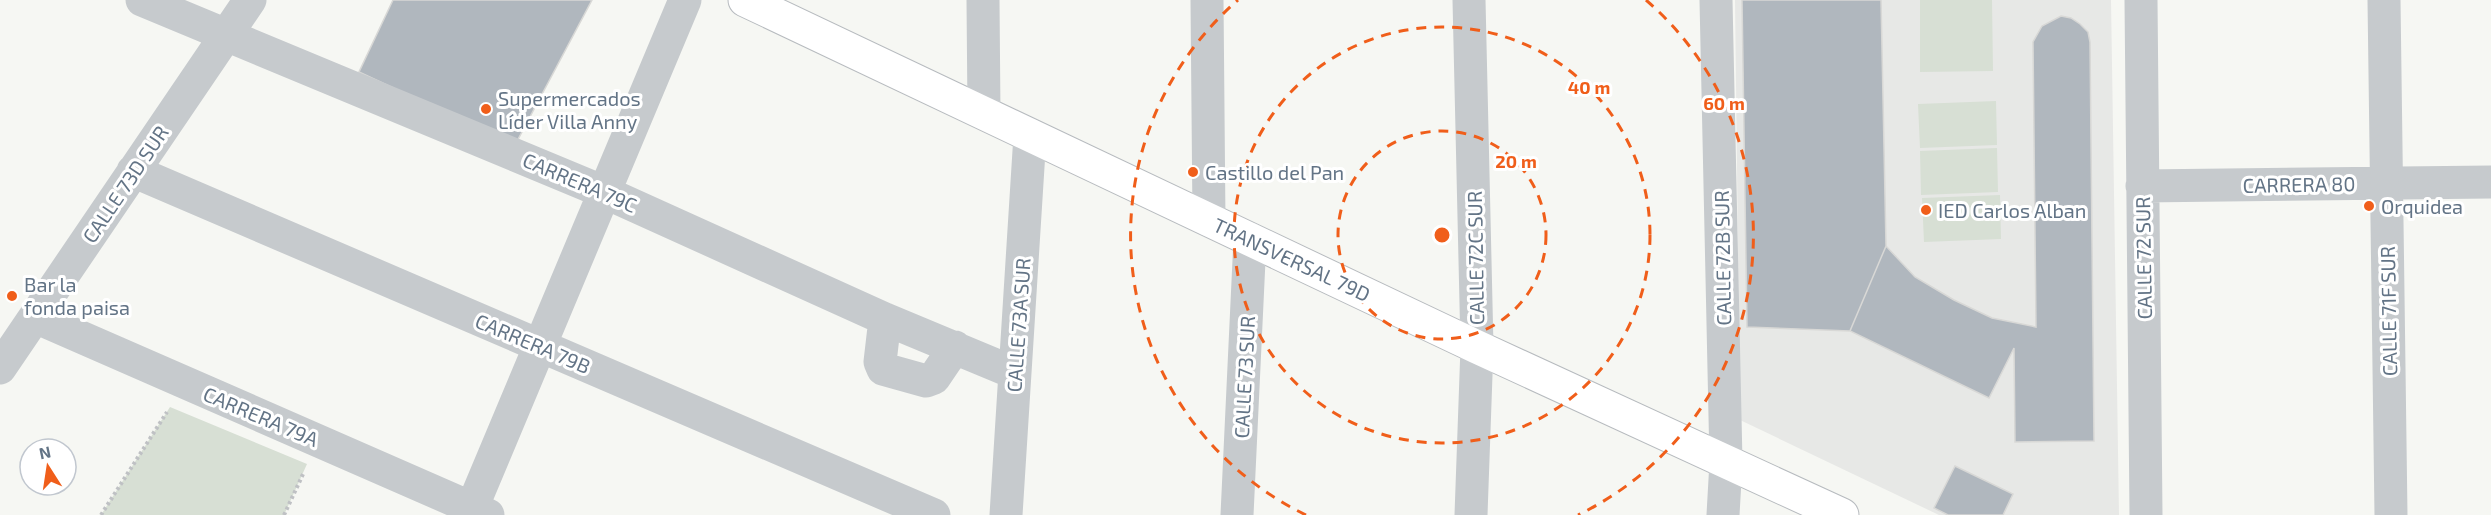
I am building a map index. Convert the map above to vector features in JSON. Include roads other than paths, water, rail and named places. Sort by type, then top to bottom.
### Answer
[{"type":"main road","name":"TRANSVERSAL 79D","points":[[745,0],[1477,347],[1842,515]]},
{"type":"street","name":"CARRERA 79C","points":[[142,0],[604,192],[885,319],[1015,373]]},
{"type":"street","name":"CALLE 73D SUR","points":[[0,368],[250,0]]},
{"type":"street","points":[[476,513],[540,346],[685,0]]},
{"type":"street","points":[[983,0],[984,113]]},
{"type":"street","points":[[1207,0],[1209,220]]},
{"type":"street","name":"CALLE 72C SUR","points":[[1469,0],[1477,347],[1471,515]]},
{"type":"street","name":"CALLE 72B SUR","points":[[1716,0],[1726,462],[1723,515]]},
{"type":"street","name":"CALLE 72 SUR","points":[[2141,0],[2146,515]]},
{"type":"street","name":"CALLE 71F SUR","points":[[2384,0],[2391,515]]},
{"type":"street","name":"CALLE 73A SUR","points":[[1006,515],[1030,135]]},
{"type":"street","name":"CARRERA 79B","points":[[133,171],[934,515]]},
{"type":"street","name":"CARRERA 80","points":[[2142,186],[2491,182]]},
{"type":"street","name":"CALLE 73 SUR","points":[[1237,515],[1250,239]]},
{"type":"street","name":"CARRERA 79A","points":[[34,317],[476,513]]},
{"type":"street","points":[[885,319],[880,362],[884,369],[926,381],[934,378],[955,347]]},
{"type":"place","name":"Supermercados Líder Villa Anny","points":[[486,109]]},
{"type":"place","name":"Castillo del Pan","points":[[1193,172]]},
{"type":"place","name":"Orquidea","points":[[2369,206]]},
{"type":"place","name":"IED Carlos Alban","points":[[1926,210]]},
{"type":"place","name":"Bar la fonda paisa","points":[[12,296]]}]
